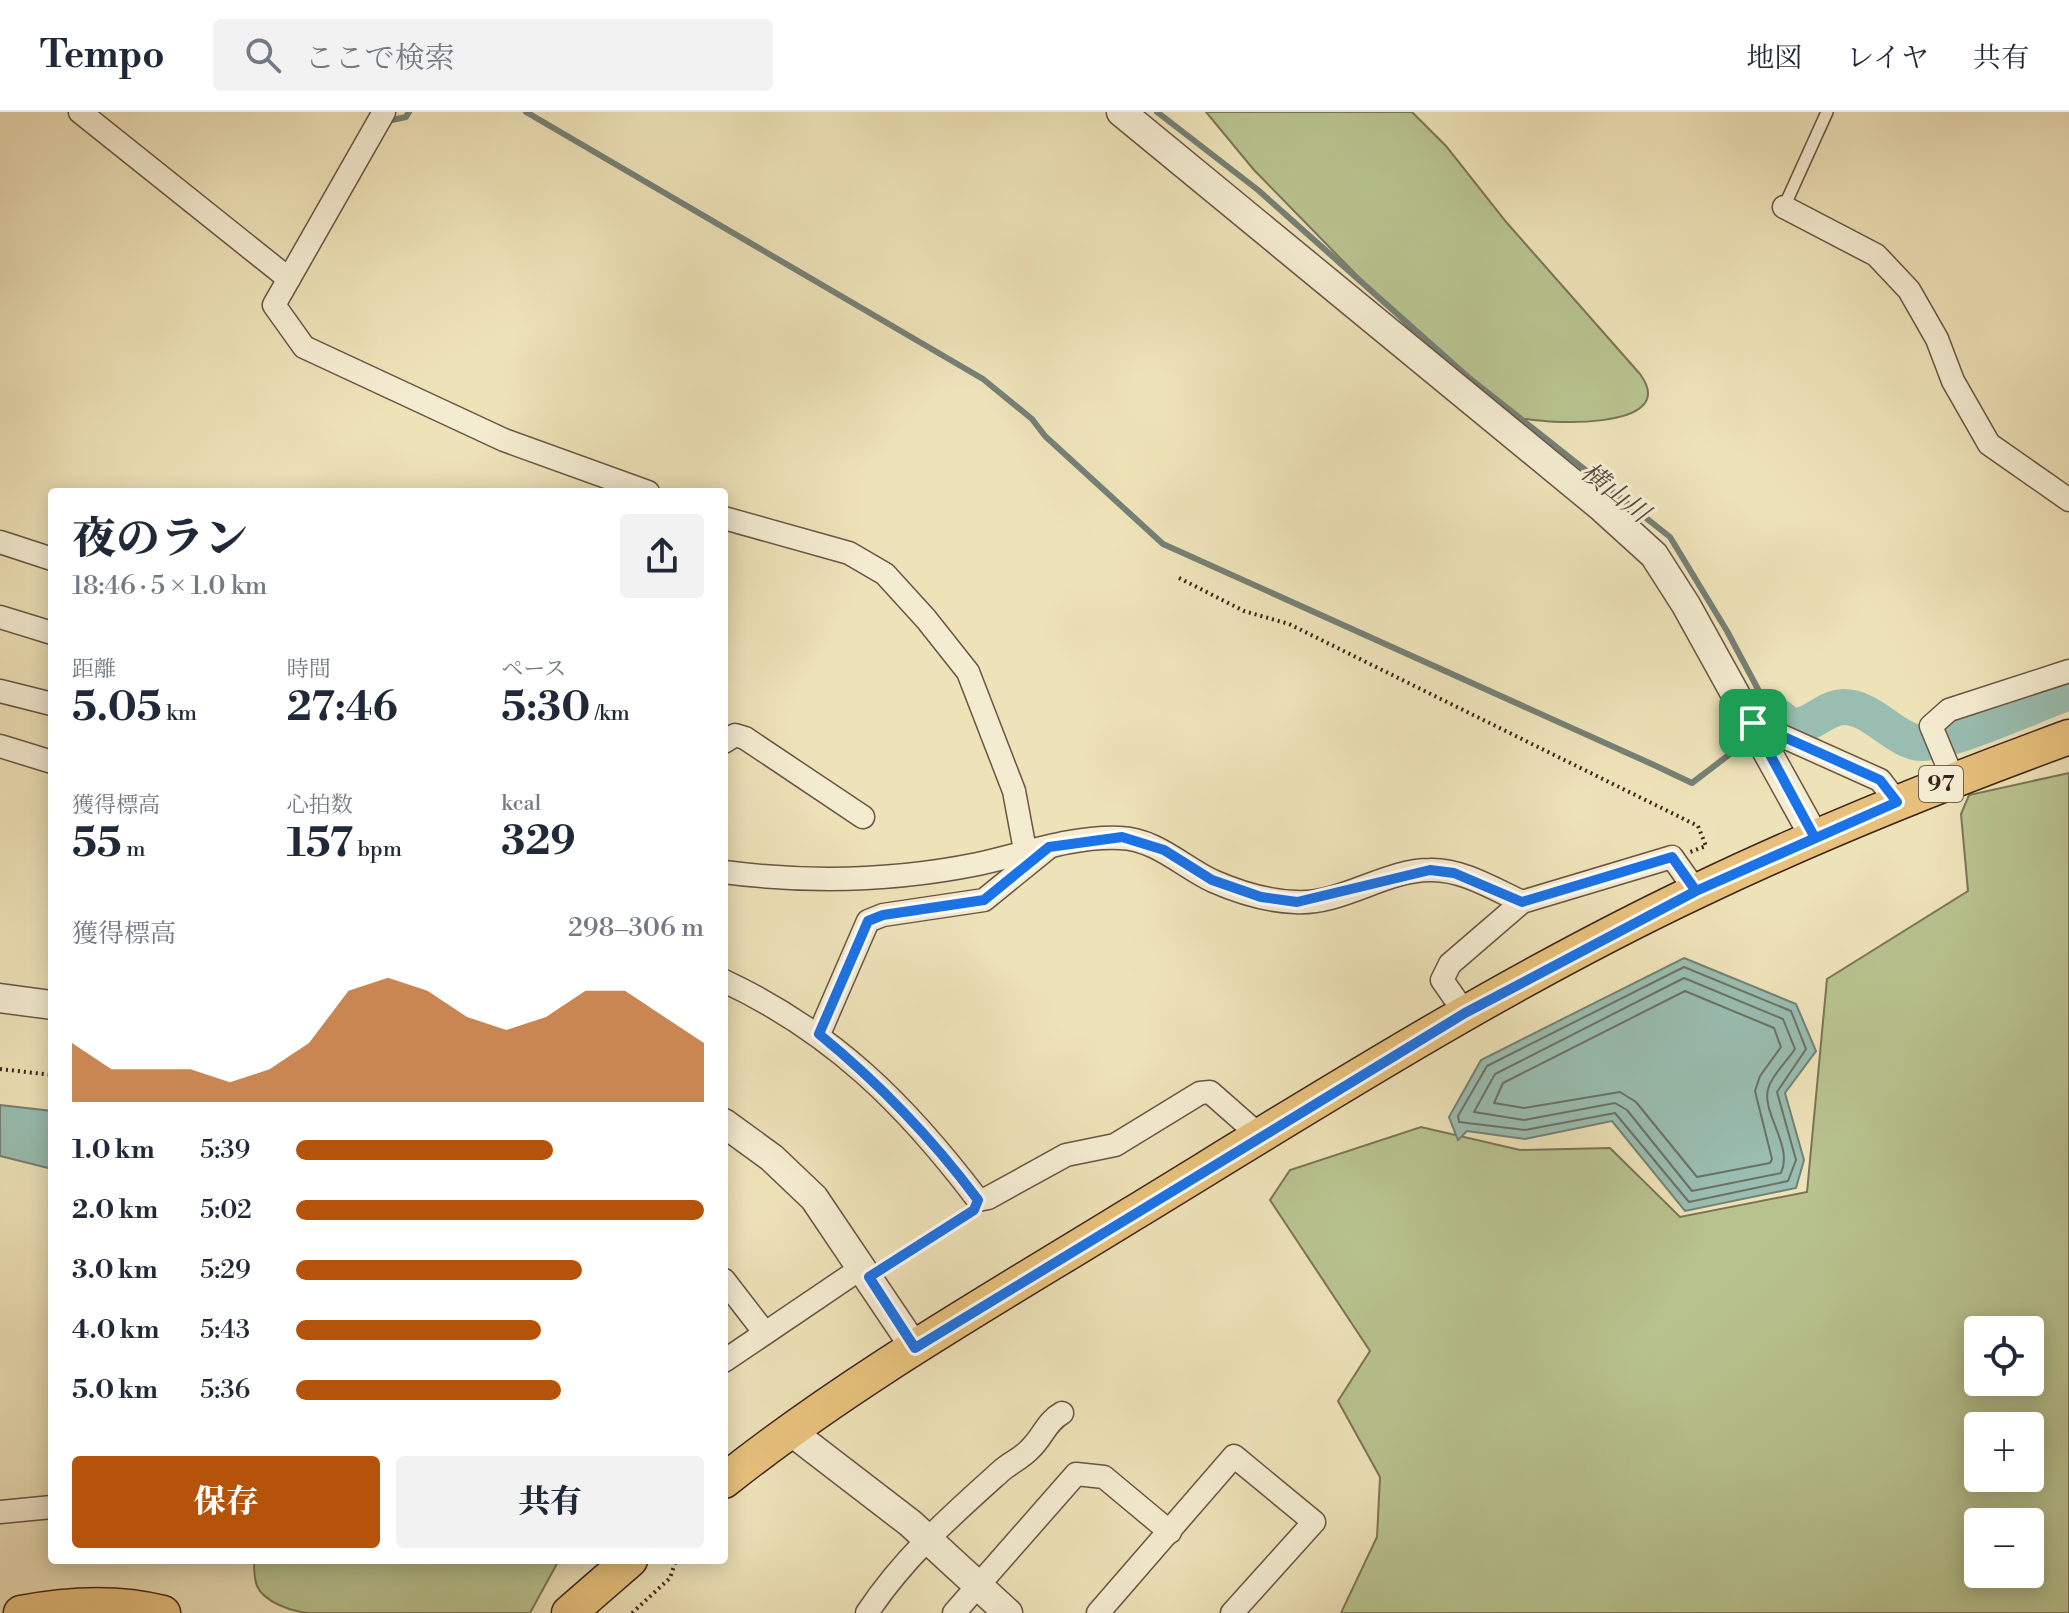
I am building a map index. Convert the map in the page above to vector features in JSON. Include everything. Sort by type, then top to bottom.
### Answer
[{"type":"main road","name":"97","points":[[728,1478],[789,1430],[915,1348],[1465,1013],[1696,891],[1897,802],[2069,737]]},
{"type":"main road","points":[[569,1613],[625,1564]]},
{"type":"main road","points":[[21,1613],[85,1605],[124,1606],[163,1613]]},
{"type":"street","points":[[80,112],[289,279]]},
{"type":"street","points":[[384,112],[274,305],[304,347],[504,440],[637,488]]},
{"type":"street","points":[[1121,112],[1588,496],[1654,555],[1753,723],[1815,838]]},
{"type":"street","points":[[1784,207],[1876,255],[1901,281],[1937,339],[1953,381],[1989,444],[2069,500]]},
{"type":"street","points":[[728,519],[849,553],[885,574],[926,619],[968,672],[1014,791],[1025,850]]},
{"type":"street","points":[[0,542],[48,558]]},
{"type":"street","points":[[0,617],[48,632]]},
{"type":"street","points":[[1953,779],[1931,726],[1949,710],[2069,671]]},
{"type":"street","points":[[0,691],[48,703]]},
{"type":"street","points":[[1753,723],[1880,780],[1897,802]]},
{"type":"street","points":[[728,739],[735,735],[745,738],[863,817]]},
{"type":"street","points":[[0,746],[48,761]]},
{"type":"street","points":[[728,872],[803,879],[875,878],[981,863],[1025,850],[1122,837],[1164,850],[1212,880],[1261,897],[1297,902],[1430,870],[1454,873],[1522,902]]},
{"type":"street","points":[[819,1034],[868,921],[883,915],[984,900],[1049,847]]},
{"type":"street","points":[[1465,1013],[1442,980],[1450,964],[1522,902],[1672,857],[1696,891]]},
{"type":"street","points":[[728,983],[819,1034],[890,1095],[933,1141],[978,1200],[988,1198],[1066,1155],[1115,1145],[1200,1093],[1210,1092],[1260,1136]]},
{"type":"street","points":[[0,998],[48,1004]]},
{"type":"street","points":[[728,1126],[793,1176],[822,1208],[915,1348]]},
{"type":"street","points":[[728,1358],[866,1272]]},
{"type":"street","points":[[728,1285],[765,1333]]},
{"type":"street","points":[[867,1613],[895,1572],[927,1538],[1012,1461],[1030,1450],[1045,1427],[1062,1413]]},
{"type":"street","points":[[789,1430],[927,1538],[1008,1613]]},
{"type":"street","points":[[1098,1613],[1234,1456],[1314,1522],[1232,1613]]},
{"type":"street","points":[[954,1613],[1076,1474],[1104,1477],[1170,1532]]},
{"type":"street","points":[[0,1512],[48,1507]]},
{"type":"lane","points":[[1784,207],[1827,112]]},
{"type":"path","points":[[1179,578],[1244,611],[1289,624],[1698,826],[1706,846],[1672,857]]},
{"type":"path","points":[[0,1069],[48,1075]]},
{"type":"path","points":[[866,1272],[974,1210],[978,1200]]},
{"type":"path","points":[[632,1613],[670,1578],[675,1564]]},
{"type":"green space","points":[[1206,112],[1412,112],[1446,146],[1507,223],[1640,374],[1648,393],[1642,406],[1626,415],[1602,420],[1549,421],[1511,416],[1474,395],[1254,170]]},
{"type":"green space","points":[[2069,773],[2069,1613],[1341,1613],[1377,1537],[1380,1477],[1338,1401],[1370,1351],[1270,1200],[1290,1170],[1421,1127],[1520,1150],[1610,1148],[1680,1217],[1807,1192],[1827,979],[1968,891],[1961,814],[1969,795]]},
{"type":"green space","points":[[254,1564],[557,1564],[530,1613],[307,1613],[286,1608],[266,1597],[256,1583]]},
{"type":"water","points":[[1684,958],[1796,1004],[1816,1051],[1785,1093],[1804,1160],[1796,1188],[1685,1211],[1612,1121],[1525,1139],[1467,1131],[1458,1140],[1449,1117],[1481,1060]]},
{"type":"water","points":[[0,1105],[48,1111],[48,1168],[0,1156]]},
{"type":"waterway","points":[[387,116],[392,120],[406,117],[409,112]]},
{"type":"waterway","points":[[526,112],[983,379],[1032,419],[1045,436],[1163,544],[1692,783],[1751,738]]},
{"type":"waterway","name":"横山川","points":[[1157,112],[1258,190],[1468,377],[1670,537],[1760,693],[1779,717],[1770,724]]},
{"type":"waterway","name":"横山川","points":[[1779,717],[1792,727],[1806,724],[1836,708],[1854,708],[1902,737],[1922,743],[1935,742],[2069,692]]},
{"type":"route","points":[[1753,723],[1815,838],[1696,891],[1672,857],[1522,902],[1454,873],[1430,870],[1393,877],[1327,898],[1297,902],[1261,897],[1212,880],[1164,850],[1122,837],[1049,847],[984,900],[883,915],[868,921],[819,1034],[890,1095],[933,1141],[978,1200],[974,1210],[869,1277],[915,1348],[1347,1082],[1465,1013],[1696,891],[1897,802],[1880,780],[1753,723]]}]
